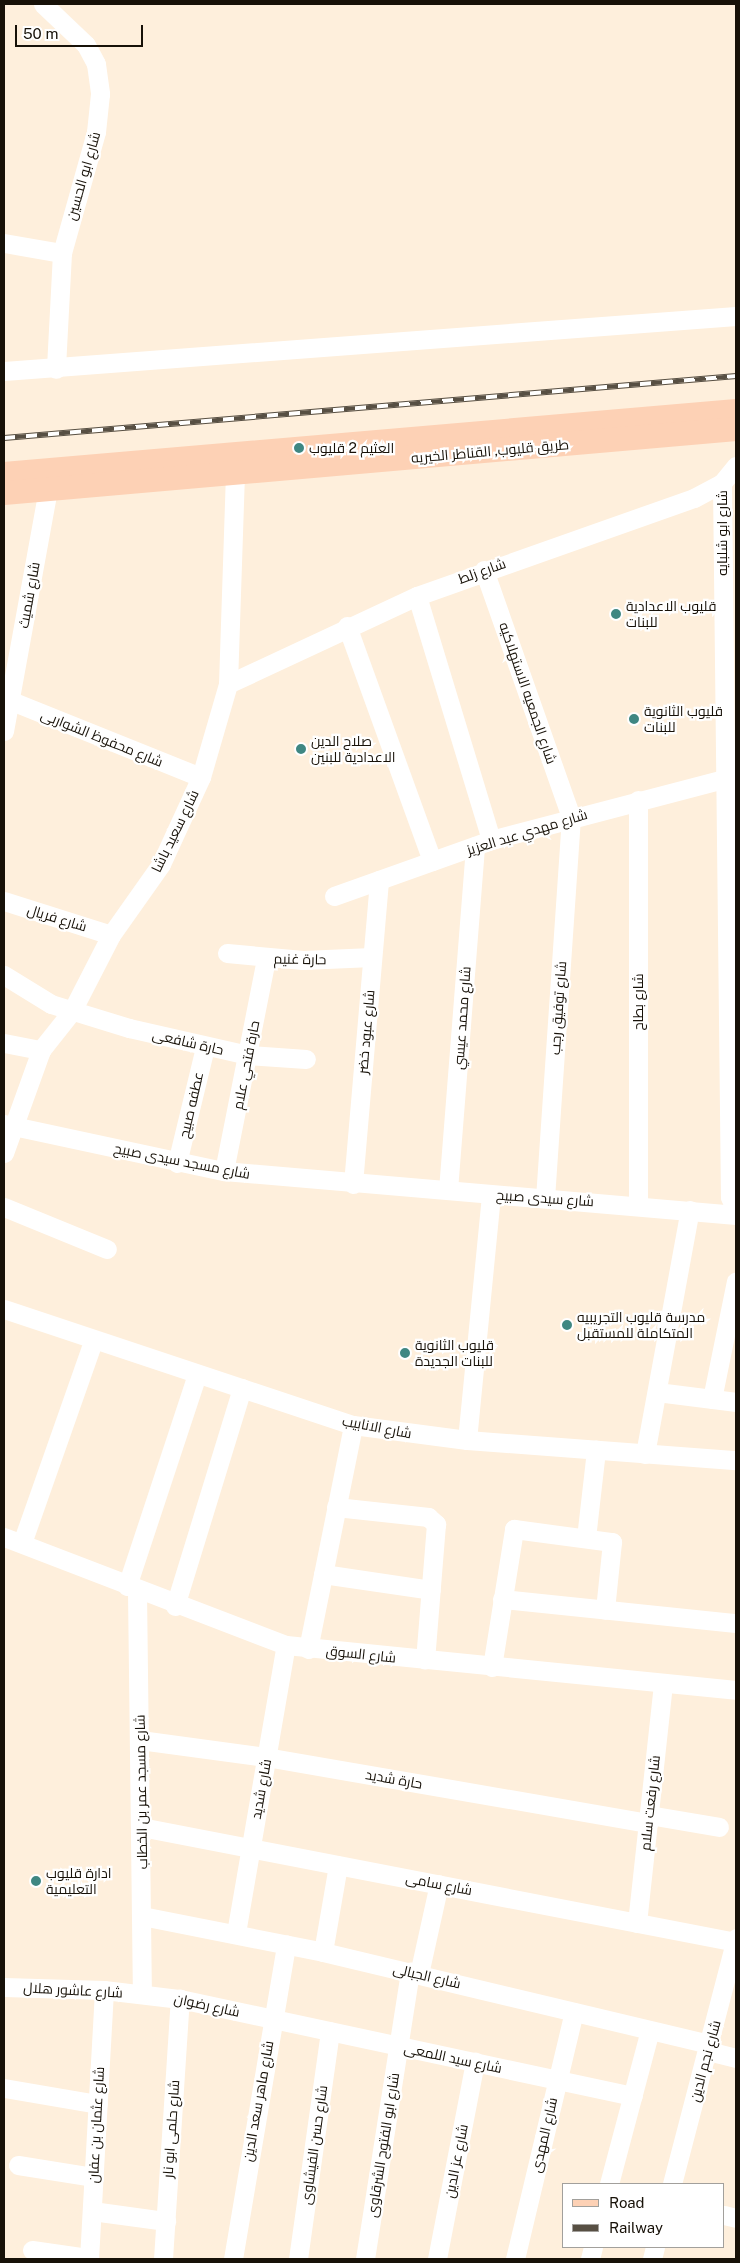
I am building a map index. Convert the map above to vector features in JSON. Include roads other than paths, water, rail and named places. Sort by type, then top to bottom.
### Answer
[{"type":"main road","name":"طريق قليوب, القناطر الخيريه","points":[[4,474],[736,411]]},
{"type":"main road","name":"طريق قليوب, القناطر الخيريه","points":[[4,492],[235,474],[736,429]]},
{"type":"street","name":"شارع ابو الحسين","points":[[43,4],[86,45],[96,64],[100,94],[96,132],[62,253],[56,369]]},
{"type":"street","points":[[4,243],[62,253]]},
{"type":"street","points":[[4,371],[56,369],[736,316]]},
{"type":"street","name":"شارع زلط","points":[[228,684],[347,626],[416,596],[484,570],[694,498],[722,483],[736,466]]},
{"type":"street","name":"شارع سعيد باشا","points":[[4,1152],[8,1125],[41,1050],[72,1011],[111,935],[161,864],[201,777],[228,684],[235,474]]},
{"type":"street","name":"شارع ابو شلبايه","points":[[722,483],[730,731],[730,759],[723,779],[730,840],[730,1197],[736,1213]]},
{"type":"street","name":"شارع شميث","points":[[4,731],[7,699],[48,490]]},
{"type":"street","name":"شارع الجمعيه الاستهلاكيه","points":[[484,570],[571,817]]},
{"type":"street","points":[[416,596],[483,843]]},
{"type":"street","points":[[347,626],[432,862]]},
{"type":"street","name":"شارع محفوظ الشواربى","points":[[7,699],[201,777]]},
{"type":"street","name":"شارع مهدي عبد العزيز","points":[[334,896],[483,843],[571,817],[723,779]]},
{"type":"street","name":"شارع بطاح","points":[[638,800],[638,1204]]},
{"type":"street","name":"شارع توفيق رجب","points":[[545,1198],[571,817]]},
{"type":"street","name":"شارع محمد عيسي","points":[[448,1190],[483,843]]},
{"type":"street","name":"شارع عبود خضر","points":[[353,1184],[379,880]]},
{"type":"street","name":"شارع فريال","points":[[4,901],[111,935]]},
{"type":"street","name":"حارة غنيم","points":[[227,953],[266,958],[372,957]]},
{"type":"street","name":"حارة فتحي علام","points":[[224,1171],[266,958]]},
{"type":"street","name":"حارة شافعى","points":[[4,975],[31,994],[72,1011],[205,1046],[248,1055],[306,1059]]},
{"type":"street","points":[[4,1043],[41,1050]]},
{"type":"street","name":"عطفه صبيح","points":[[178,1163],[205,1046]]},
{"type":"street","name":"شارع مسجد سيدى صبيح","points":[[8,1125],[178,1163],[224,1171],[353,1184]]},
{"type":"street","name":"شارع سيدى صبيح","points":[[353,1184],[638,1204],[736,1213]]},
{"type":"street","points":[[467,1440],[491,1194]]},
{"type":"street","points":[[4,1207],[107,1250]]},
{"type":"street","points":[[645,1454],[690,1210]]},
{"type":"street","points":[[712,1399],[736,1281]]},
{"type":"street","name":"شارع الانابيب","points":[[4,1309],[353,1425],[467,1440],[736,1460]]},
{"type":"street","points":[[22,1543],[93,1340]]},
{"type":"street","name":"شارع مسجد عمر بن الخطاب","points":[[142,1993],[140,1740],[132,1588],[197,1374]]},
{"type":"street","points":[[175,1606],[242,1388]]},
{"type":"street","points":[[656,1392],[736,1402]]},
{"type":"street","points":[[308,1649],[353,1425]]},
{"type":"street","points":[[586,1538],[596,1450]]},
{"type":"street","points":[[336,1507],[434,1520],[426,1660]]},
{"type":"street","points":[[492,1667],[513,1530],[610,1541],[614,1546],[605,1610]]},
{"type":"street","name":"شارع السوق","points":[[4,1537],[175,1606],[286,1645],[308,1649],[736,1690]]},
{"type":"street","points":[[323,1574],[431,1590]]},
{"type":"street","points":[[502,1598],[736,1623]]},
{"type":"street","name":"شارع شديد","points":[[236,1933],[286,1645]]},
{"type":"street","name":"شارع رفعت سلام","points":[[637,1923],[663,1683]]},
{"type":"street","name":"حارة شديد","points":[[140,1740],[266,1757],[648,1819],[719,1827]]},
{"type":"street","name":"شارع سامى","points":[[141,1827],[736,1941]]},
{"type":"street","points":[[323,1952],[338,1866]]},
{"type":"street","name":"شارع ابو الفتوح الشرقاوى","points":[[365,2259],[399,2046],[414,1973],[439,1884]]},
{"type":"street","name":"شارع الجبالى","points":[[142,1916],[236,1933],[414,1973],[650,2030],[736,2058]]},
{"type":"street","name":"شارع نجم الدين","points":[[672,2183],[736,1941]]},
{"type":"street","name":"شارع ماهر سعد الدين","points":[[233,2259],[286,1944]]},
{"type":"street","name":"شارع عاشور هلال","points":[[4,1987],[142,1993]]},
{"type":"street","name":"شارع عثمان بن عفان","points":[[89,2259],[104,1990]]},
{"type":"street","name":"شارع رضوان","points":[[142,1993],[180,1998],[273,2020]]},
{"type":"street","name":"شارع حلمى ابو نار","points":[[163,2259],[180,1998]]},
{"type":"street","name":"شارع المهدى","points":[[515,2259],[556,2080],[574,2012]]},
{"type":"street","name":"شارع سيد اللمعى","points":[[273,2020],[633,2096]]},
{"type":"street","points":[[610,2183],[650,2030]]},
{"type":"street","name":"شارع حسن الفيشاوى","points":[[298,2259],[330,2032]]},
{"type":"street","name":"شارع عز الدين","points":[[437,2259],[475,2062]]},
{"type":"street","points":[[4,2088],[98,2104]]},
{"type":"street","points":[[18,2166],[94,2177]]},
{"type":"street","points":[[92,2211],[166,2221]]},
{"type":"street","points":[[32,2250],[89,2259]]},
{"type":"railway","points":[[4,438],[736,376]]},
{"type":"place","name":"العثيم 2 قليوب","points":[[299,448]]},
{"type":"place","name":"قليوب الاعدادية للبنات","points":[[616,614]]},
{"type":"place","name":"قليوب الثانوية للبنات","points":[[634,719]]},
{"type":"place","name":"صلاح الدين الاعدادية للبنين","points":[[301,749]]},
{"type":"place","name":"مدرسة قليوب التجريبيه المتكاملة للمستقبل","points":[[567,1325]]},
{"type":"place","name":"قليوب الثانوية للبنات الجديدة","points":[[405,1353]]},
{"type":"place","name":"ادارة قليوب التعليمية","points":[[36,1881]]}]
